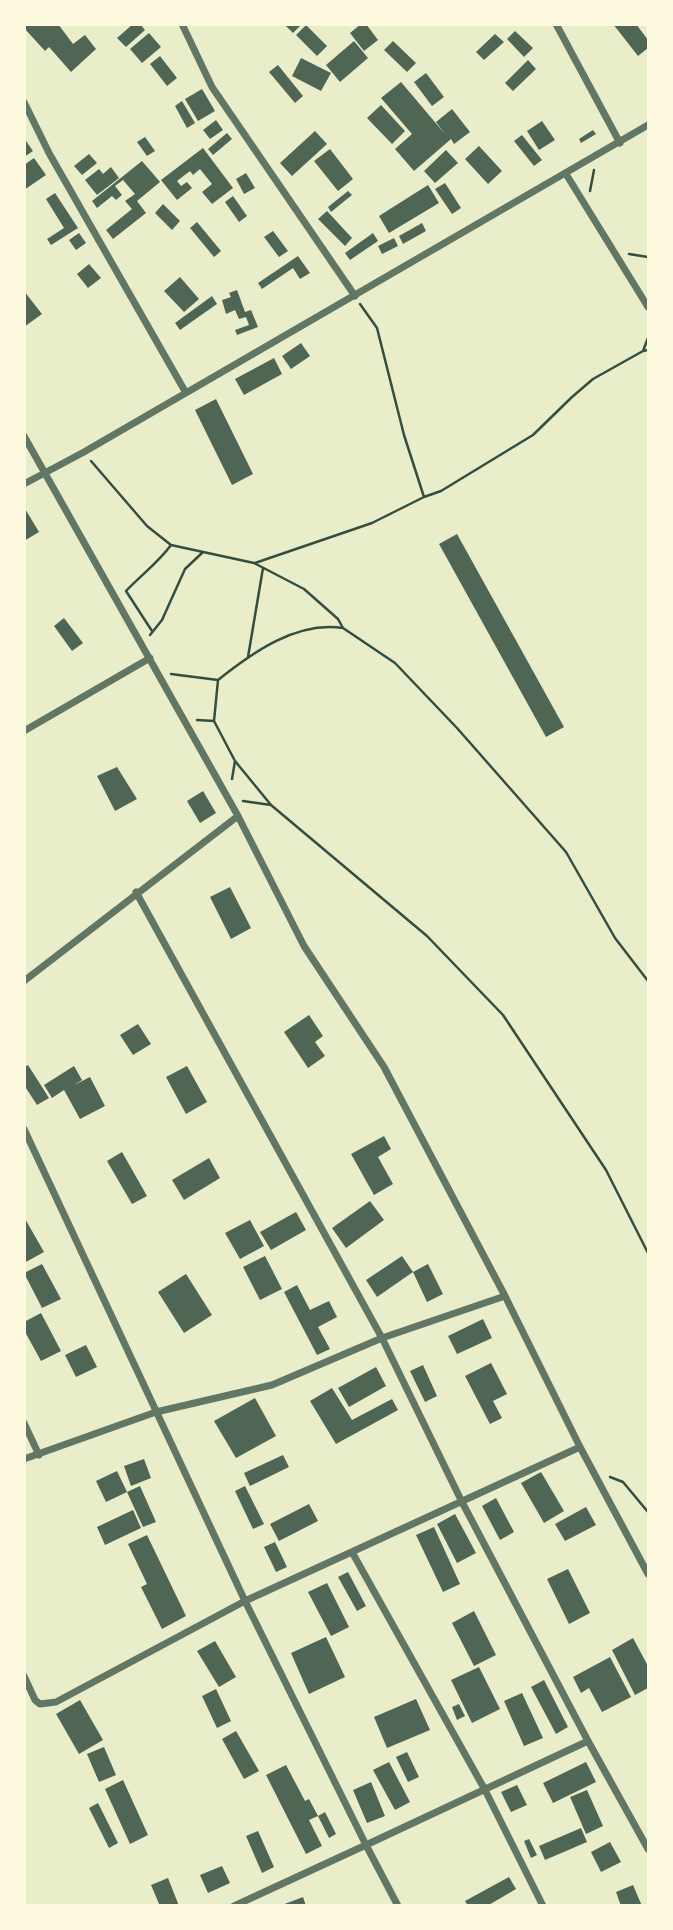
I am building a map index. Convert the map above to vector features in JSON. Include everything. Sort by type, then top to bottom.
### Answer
[{"type":"street","points":[[182,24],[212,87],[355,296]]},
{"type":"street","points":[[556,24],[620,143]]},
{"type":"street","points":[[24,102],[49,153],[186,393]]},
{"type":"street","points":[[24,484],[46,474],[649,125]]},
{"type":"street","points":[[566,174],[649,307]]},
{"type":"street","points":[[24,436],[238,816],[304,946],[384,1067],[505,1296],[580,1447],[649,1574]]},
{"type":"street","points":[[24,731],[150,658]]},
{"type":"street","points":[[24,981],[238,816]]},
{"type":"street","points":[[136,892],[382,1338],[462,1502],[588,1741],[649,1849]]},
{"type":"street","points":[[24,1129],[245,1601],[398,1906]]},
{"type":"street","points":[[24,1459],[156,1412],[272,1385],[382,1338],[505,1296]]},
{"type":"street","points":[[24,1423],[39,1455]]},
{"type":"street","points":[[24,1676],[35,1700],[40,1704],[56,1702],[245,1601],[580,1447]]},
{"type":"street","points":[[352,1552],[485,1790],[543,1906]]},
{"type":"street","points":[[234,1906],[588,1741]]},
{"type":"path","points":[[586,207],[596,157]]},
{"type":"path","points":[[612,250],[649,257]]},
{"type":"path","points":[[355,296],[377,328],[404,435],[424,497]]},
{"type":"path","points":[[643,351],[649,338]]},
{"type":"path","points":[[254,563],[372,523],[441,491],[533,435],[593,379],[649,350]]},
{"type":"path","points":[[84,452],[147,526],[171,545],[254,563],[304,589],[338,619],[343,628]]},
{"type":"path","points":[[171,545],[160,561],[126,591],[152,631],[162,620],[185,569],[202,553]]},
{"type":"path","points":[[248,657],[264,568]]},
{"type":"path","points":[[157,672],[218,680],[248,657],[286,636],[324,625],[343,628],[395,663],[457,728],[566,852],[615,938],[649,981]]},
{"type":"path","points":[[218,680],[214,721],[235,761],[271,805],[427,936],[503,1016],[606,1170],[649,1253]]},
{"type":"path","points":[[184,720],[214,721]]},
{"type":"path","points":[[235,761],[229,800],[271,805]]},
{"type":"path","points":[[593,1471],[622,1482],[649,1512]]},
{"type":"building","points":[[24,24],[58,24],[73,44],[85,35],[96,49],[71,72],[49,47],[45,51],[24,28]]},
{"type":"building","points":[[133,24],[140,24],[145,30],[126,47],[117,38]]},
{"type":"building","points":[[284,24],[302,24],[293,33]]},
{"type":"building","points":[[361,24],[366,24],[378,40],[364,51],[350,33]]},
{"type":"building","points":[[613,24],[636,24],[648,40],[648,48],[638,56]]},
{"type":"building","points":[[306,25],[327,46],[317,56],[296,35]]},
{"type":"building","points":[[515,31],[533,48],[524,57],[507,39]]},
{"type":"building","points":[[149,33],[161,47],[142,63],[130,49]]},
{"type":"building","points":[[495,34],[504,42],[484,60],[476,52]]},
{"type":"building","points":[[354,41],[368,58],[340,82],[326,65]]},
{"type":"building","points":[[393,41],[416,63],[407,72],[384,50]]},
{"type":"building","points":[[160,56],[177,78],[167,86],[150,64]]},
{"type":"building","points":[[301,58],[331,73],[321,91],[292,76]]},
{"type":"building","points":[[528,60],[536,69],[513,91],[505,83]]},
{"type":"building","points":[[278,65],[303,96],[295,103],[269,72]]},
{"type":"building","points":[[426,73],[444,97],[432,106],[414,82]]},
{"type":"building","points":[[401,82],[445,134],[436,122],[452,109],[470,132],[454,144],[451,139],[414,171],[395,149],[412,134],[381,98]]},
{"type":"building","points":[[202,89],[215,111],[198,121],[185,99]]},
{"type":"building","points":[[182,101],[195,123],[187,128],[175,106]]},
{"type":"building","points":[[381,105],[405,131],[392,144],[367,118]]},
{"type":"building","points":[[216,120],[223,130],[210,139],[203,130]]},
{"type":"building","points":[[542,121],[555,140],[539,150],[527,131]]},
{"type":"building","points":[[593,130],[596,134],[581,143],[579,139]]},
{"type":"building","points":[[315,131],[327,144],[292,176],[280,163]]},
{"type":"building","points":[[227,133],[232,139],[213,155],[208,149]]},
{"type":"building","points":[[522,135],[542,160],[534,166],[514,141]]},
{"type":"building","points":[[145,137],[155,151],[147,156],[137,142]]},
{"type":"building","points":[[24,138],[33,151],[24,157]]},
{"type":"building","points":[[479,146],[502,171],[488,184],[465,159]]},
{"type":"building","points":[[203,148],[233,188],[212,204],[202,192],[212,184],[200,169],[193,175],[190,171],[177,181],[181,186],[187,182],[192,188],[177,200],[161,180]]},
{"type":"building","points":[[330,149],[353,179],[338,191],[314,161]]},
{"type":"building","points":[[446,150],[458,163],[435,183],[424,171]]},
{"type":"building","points":[[89,154],[97,163],[82,175],[74,166]]},
{"type":"building","points":[[34,158],[46,175],[24,190],[24,165]]},
{"type":"building","points":[[142,161],[160,182],[137,201],[146,213],[113,239],[106,230],[132,209],[125,201],[135,194],[123,180],[115,186],[122,195],[116,200],[112,196],[97,208],[92,201]]},
{"type":"building","points":[[111,167],[119,178],[97,195],[85,180],[99,169],[103,174]]},
{"type":"building","points":[[246,173],[255,188],[244,194],[236,179]]},
{"type":"building","points":[[445,183],[461,208],[452,214],[435,189]]},
{"type":"building","points":[[428,185],[439,203],[389,233],[379,216]]},
{"type":"building","points":[[348,191],[352,195],[331,212],[328,207]]},
{"type":"building","points":[[55,193],[78,228],[51,245],[47,239],[64,228],[46,199]]},
{"type":"building","points":[[233,196],[247,216],[239,222],[225,202]]},
{"type":"building","points":[[163,204],[180,221],[172,230],[155,213]]},
{"type":"building","points":[[327,211],[352,238],[345,246],[318,219]]},
{"type":"building","points":[[197,222],[221,251],[214,257],[190,228]]},
{"type":"building","points":[[422,223],[426,231],[403,244],[399,236]]},
{"type":"building","points":[[273,231],[288,251],[279,257],[264,237]]},
{"type":"building","points":[[79,233],[86,243],[76,250],[69,240]]},
{"type":"building","points":[[373,233],[378,241],[350,260],[345,253]]},
{"type":"building","points":[[394,238],[398,246],[382,254],[378,246]]},
{"type":"building","points":[[298,256],[310,273],[300,279],[293,268],[262,289],[258,283]]},
{"type":"building","points":[[89,264],[101,278],[88,288],[77,274]]},
{"type":"building","points":[[180,277],[199,299],[184,312],[164,291]]},
{"type":"building","points":[[237,290],[245,312],[251,310],[258,327],[237,335],[235,330],[249,325],[246,317],[239,319],[235,310],[226,314],[222,300],[231,297],[229,293]]},
{"type":"building","points":[[24,291],[42,314],[24,327]]},
{"type":"building","points":[[212,296],[217,304],[180,330],[175,323]]},
{"type":"building","points":[[301,343],[310,356],[291,369],[282,356]]},
{"type":"building","points":[[274,358],[282,374],[244,395],[235,379]]},
{"type":"building","points":[[216,399],[253,474],[232,485],[195,410]]},
{"type":"building","points":[[24,507],[39,532],[24,541]]},
{"type":"building","points":[[457,534],[564,727],[546,737],[439,544]]},
{"type":"building","points":[[64,618],[83,643],[72,651],[54,626]]},
{"type":"building","points":[[117,767],[137,799],[115,811],[97,776]]},
{"type":"building","points":[[203,791],[216,813],[200,823],[187,801]]},
{"type":"building","points":[[230,887],[251,928],[231,939],[210,897]]},
{"type":"building","points":[[309,1015],[323,1036],[315,1042],[325,1056],[308,1068],[284,1032]]},
{"type":"building","points":[[138,1024],[151,1044],[133,1055],[120,1035]]},
{"type":"building","points":[[28,1065],[49,1098],[37,1105],[24,1085],[24,1067]]},
{"type":"building","points":[[74,1066],[82,1080],[74,1085],[90,1077],[105,1106],[80,1119],[64,1090],[52,1098],[44,1085]]},
{"type":"building","points":[[187,1066],[207,1102],[186,1114],[166,1077]]},
{"type":"building","points":[[384,1136],[391,1149],[378,1157],[393,1184],[374,1195],[351,1154]]},
{"type":"building","points":[[122,1152],[147,1196],[132,1204],[107,1161]]},
{"type":"building","points":[[209,1158],[220,1178],[184,1200],[172,1180]]},
{"type":"building","points":[[370,1201],[384,1220],[346,1248],[332,1228]]},
{"type":"building","points":[[296,1212],[306,1230],[271,1250],[260,1232]]},
{"type":"building","points":[[24,1217],[44,1252],[24,1263]]},
{"type":"building","points":[[250,1220],[264,1246],[240,1259],[225,1233]]},
{"type":"building","points":[[265,1256],[282,1289],[260,1300],[243,1267]]},
{"type":"building","points":[[402,1256],[413,1272],[377,1297],[366,1280]]},
{"type":"building","points":[[42,1264],[61,1299],[42,1308],[24,1273]]},
{"type":"building","points":[[428,1264],[443,1294],[427,1302],[413,1272]]},
{"type":"building","points":[[186,1274],[212,1315],[184,1333],[158,1292]]},
{"type":"building","points":[[297,1285],[310,1310],[329,1301],[337,1317],[318,1327],[330,1349],[317,1355],[284,1292]]},
{"type":"building","points":[[41,1313],[61,1351],[41,1361],[24,1330],[24,1322]]},
{"type":"building","points":[[483,1319],[492,1338],[457,1354],[448,1336]]},
{"type":"building","points":[[86,1345],[97,1367],[76,1377],[65,1355]]},
{"type":"building","points":[[491,1363],[507,1394],[493,1401],[502,1418],[490,1424],[465,1376]]},
{"type":"building","points":[[423,1365],[437,1396],[425,1402],[410,1371]]},
{"type":"building","points":[[376,1367],[386,1386],[349,1407],[338,1388]]},
{"type":"building","points":[[332,1388],[352,1420],[392,1399],[398,1410],[336,1444],[310,1401]]},
{"type":"building","points":[[255,1398],[276,1436],[236,1458],[214,1421]]},
{"type":"building","points":[[283,1455],[289,1467],[250,1486],[244,1473]]},
{"type":"building","points":[[144,1459],[151,1478],[131,1486],[124,1466]]},
{"type":"building","points":[[117,1471],[127,1492],[106,1502],[96,1481]]},
{"type":"building","points":[[541,1472],[564,1511],[544,1523],[521,1483]]},
{"type":"building","points":[[140,1486],[156,1522],[143,1527],[127,1492]]},
{"type":"building","points":[[245,1486],[264,1524],[253,1529],[235,1491]]},
{"type":"building","points":[[496,1498],[514,1532],[500,1540],[482,1506]]},
{"type":"building","points":[[309,1504],[318,1521],[279,1541],[270,1524]]},
{"type":"building","points":[[586,1507],[596,1525],[565,1541],[555,1524]]},
{"type":"building","points":[[133,1510],[141,1528],[105,1545],[97,1527]]},
{"type":"building","points":[[455,1514],[476,1553],[457,1563],[437,1524]]},
{"type":"building","points":[[434,1527],[460,1584],[443,1592],[416,1535]]},
{"type":"building","points":[[147,1535],[186,1616],[162,1629],[141,1587],[147,1584],[128,1544]]},
{"type":"building","points":[[275,1542],[287,1567],[276,1572],[264,1547]]},
{"type":"building","points":[[568,1569],[590,1613],[569,1624],[547,1579]]},
{"type":"building","points":[[348,1572],[366,1606],[357,1611],[338,1577]]},
{"type":"building","points":[[327,1583],[349,1627],[331,1636],[308,1592]]},
{"type":"building","points":[[474,1611],[496,1655],[474,1666],[452,1623]]},
{"type":"building","points":[[326,1637],[345,1677],[309,1694],[291,1653]]},
{"type":"building","points":[[633,1638],[648,1666],[648,1688],[635,1695],[612,1650]]},
{"type":"building","points":[[215,1641],[236,1677],[219,1687],[197,1651]]},
{"type":"building","points":[[610,1657],[631,1697],[602,1712],[589,1688],[581,1693],[573,1677]]},
{"type":"building","points":[[479,1667],[500,1709],[472,1723],[451,1680]]},
{"type":"building","points":[[544,1680],[568,1727],[556,1734],[531,1687]]},
{"type":"building","points":[[216,1689],[231,1721],[217,1728],[202,1696]]},
{"type":"building","points":[[522,1693],[543,1738],[524,1746],[504,1701]]},
{"type":"building","points":[[416,1699],[430,1730],[387,1748],[374,1717]]},
{"type":"building","points":[[80,1700],[103,1740],[79,1754],[56,1714]]},
{"type":"building","points":[[459,1704],[465,1716],[457,1720],[452,1707]]},
{"type":"building","points":[[236,1731],[259,1771],[244,1779],[222,1739]]},
{"type":"building","points":[[104,1747],[116,1775],[99,1782],[87,1754]]},
{"type":"building","points":[[407,1752],[419,1777],[408,1782],[396,1757]]},
{"type":"building","points":[[389,1762],[410,1802],[395,1810],[373,1770]]},
{"type":"building","points":[[586,1762],[596,1782],[553,1803],[543,1783]]},
{"type":"building","points":[[286,1765],[305,1801],[309,1799],[318,1816],[309,1820],[322,1846],[306,1854],[266,1775]]},
{"type":"building","points":[[123,1780],[148,1835],[130,1844],[105,1789]]},
{"type":"building","points":[[371,1782],[385,1816],[367,1823],[353,1790]]},
{"type":"building","points":[[517,1785],[527,1805],[511,1812],[501,1792]]},
{"type":"building","points":[[587,1790],[603,1826],[586,1834],[570,1797]]},
{"type":"building","points":[[98,1803],[118,1843],[109,1848],[89,1808]]},
{"type":"building","points":[[325,1812],[336,1834],[329,1838],[318,1816]]},
{"type":"building","points":[[581,1828],[587,1842],[545,1860],[539,1846]]},
{"type":"building","points":[[258,1831],[274,1867],[262,1873],[246,1836]]},
{"type":"building","points":[[529,1839],[537,1855],[531,1858],[524,1841]]},
{"type":"building","points":[[610,1842],[621,1862],[601,1872],[591,1852]]},
{"type":"building","points":[[222,1866],[230,1883],[208,1893],[200,1875]]},
{"type":"building","points":[[509,1877],[516,1889],[487,1906],[468,1906],[465,1901]]},
{"type":"building","points":[[168,1878],[179,1906],[160,1906],[151,1885]]},
{"type":"building","points":[[633,1885],[642,1906],[621,1906],[616,1892]]},
{"type":"building","points":[[303,1897],[306,1906],[282,1906],[282,1905]]}]
